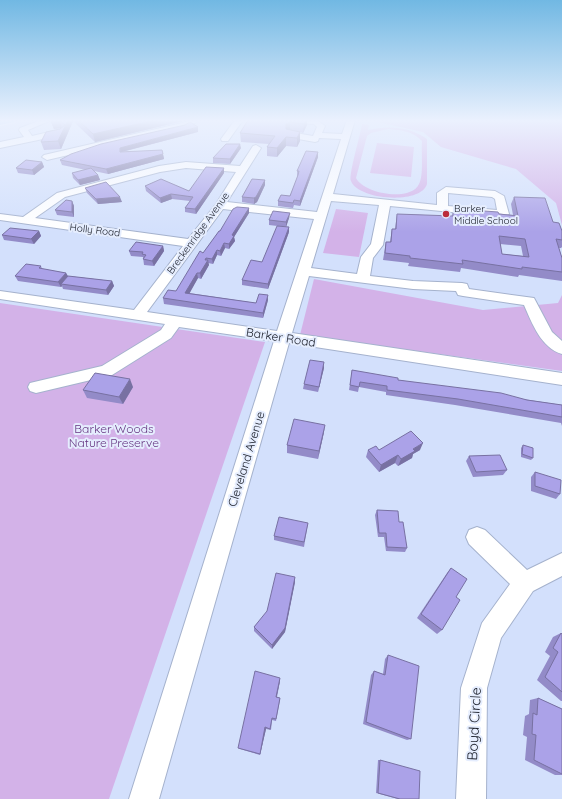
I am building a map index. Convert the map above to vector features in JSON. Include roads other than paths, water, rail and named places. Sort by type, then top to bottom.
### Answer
[{"type":"street","name":"Breckenridge Avenue","points":[[138,315],[190,243],[220,205],[250,157]]},
{"type":"street","name":"Cleveland Avenue","points":[[144,799],[283,337],[339,157]]},
{"type":"street","points":[[25,221],[61,195],[131,175],[186,165],[242,169]]},
{"type":"street","points":[[327,197],[503,214],[500,198],[495,194],[446,190],[442,193],[443,208]]},
{"type":"street","points":[[363,278],[367,257],[377,245],[385,202]]},
{"type":"street","points":[[220,205],[321,216]]},
{"type":"street","name":"Holly Road","points":[[0,217],[190,243]]},
{"type":"street","points":[[304,271],[413,285],[462,287],[463,292],[529,301],[546,335],[562,348]]},
{"type":"street","name":"Barker Road","points":[[0,295],[562,379]]},
{"type":"street","points":[[36,387],[106,371],[166,334],[175,321]]},
{"type":"street","points":[[477,537],[525,583]]},
{"type":"street","name":"Boyd Circle","points":[[471,799],[474,688],[491,632],[525,583],[562,564]]},
{"type":"place","name":"Barker Middle School","points":[[446,214]]},
{"type":"park label","name":"Barker Woods Nature Preserve","points":[[114,435]]}]
